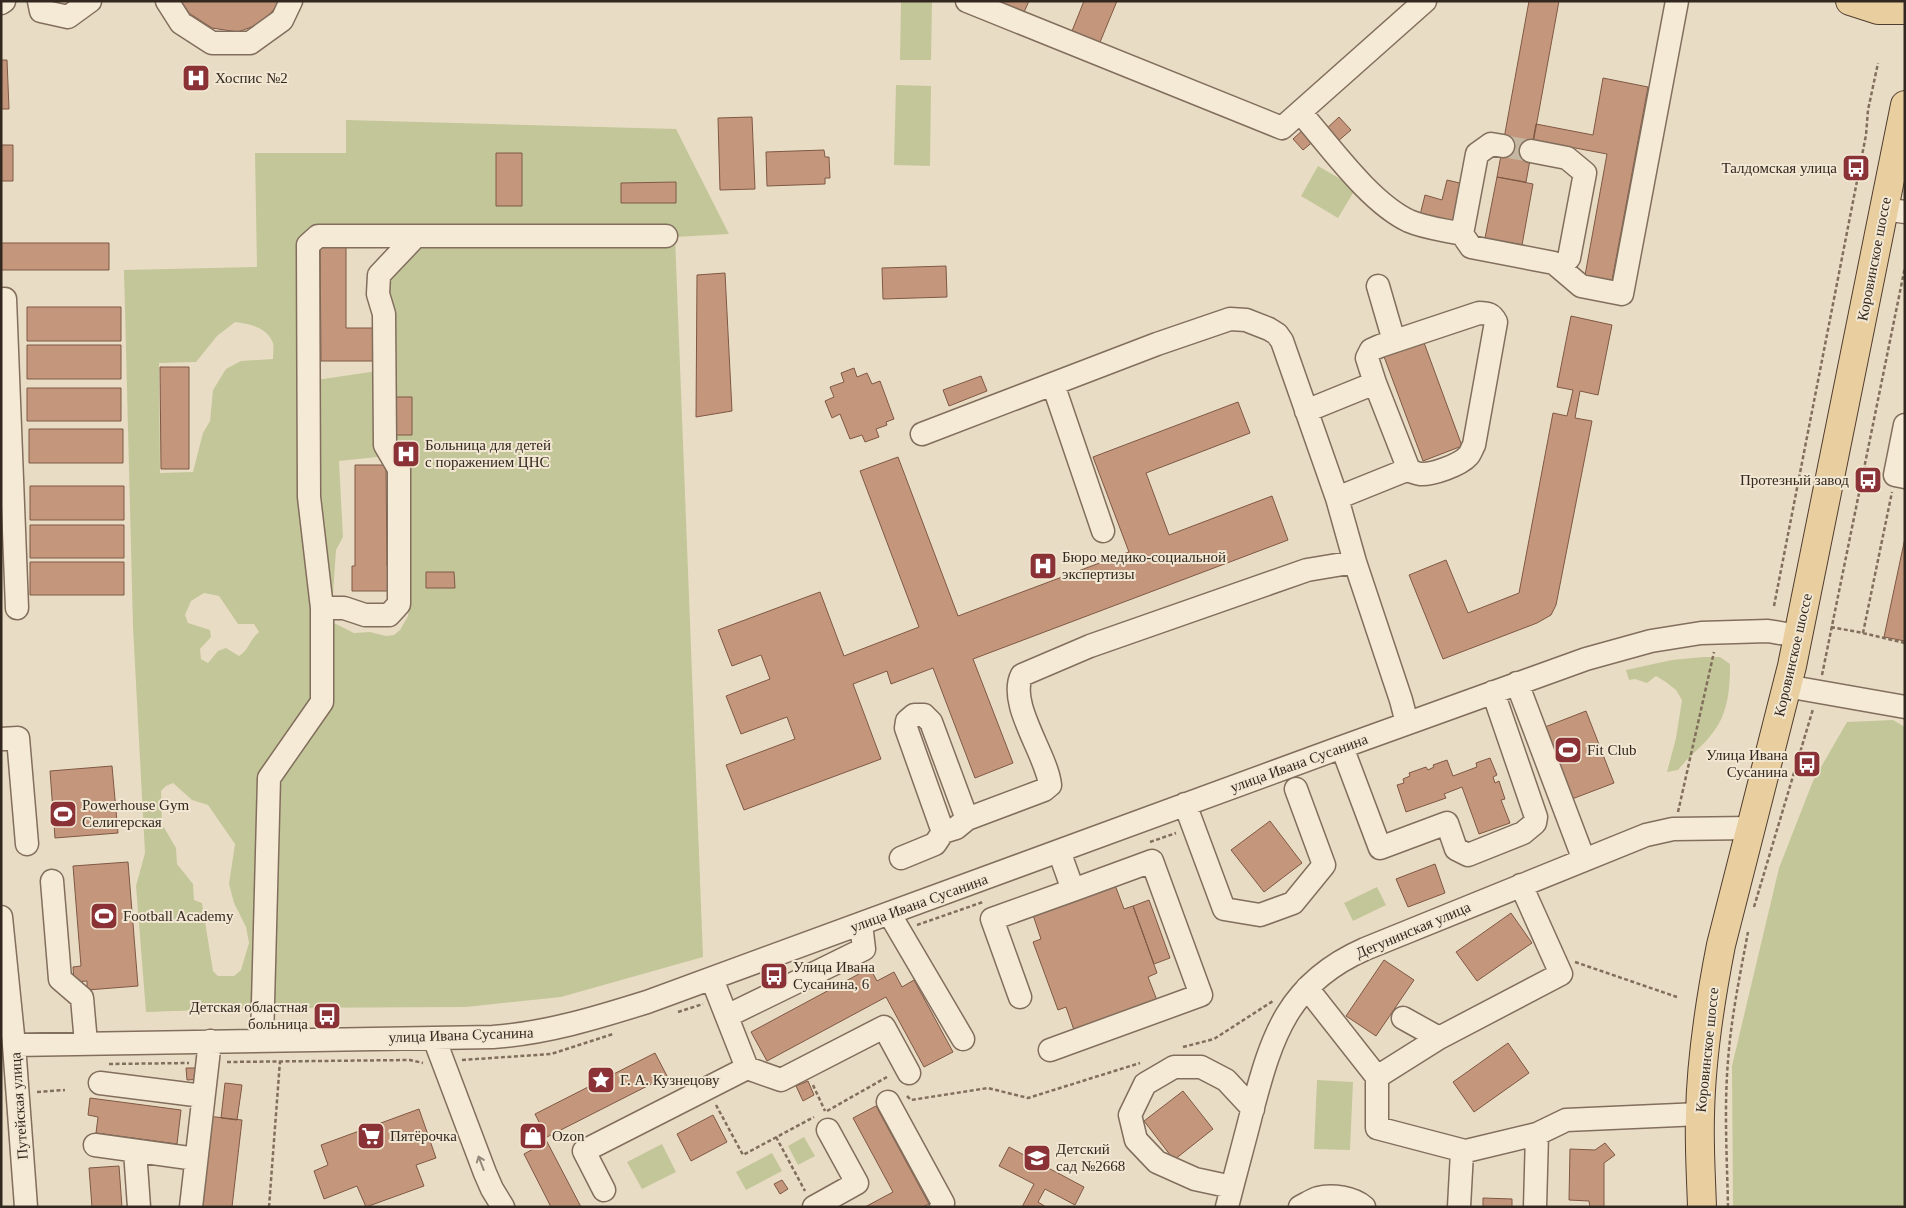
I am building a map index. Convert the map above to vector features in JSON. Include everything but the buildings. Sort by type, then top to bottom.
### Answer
[{"type":"main road","points":[[1850,1],[1878,10],[1905,10]]},
{"type":"main road","name":"Коровинское шоссе","points":[[1702,1207],[1700,1114],[1705,1040],[1721,945],[1798,636],[1894,210],[1905,105]]},
{"type":"street","points":[[1,4],[4,1]]},
{"type":"street","points":[[39,1],[41,11],[68,17],[90,1]]},
{"type":"street","points":[[167,1],[181,23],[212,43],[250,43],[282,20],[291,1]]},
{"type":"street","points":[[967,1],[1282,128],[1425,1]]},
{"type":"street","points":[[1300,112],[1365,187],[1393,211],[1410,222],[1462,234],[1471,247],[1554,263],[1582,286],[1622,294],[1676,1]]},
{"type":"street","points":[[1462,234],[1477,154],[1492,144],[1503,146]]},
{"type":"street","points":[[1531,151],[1567,158],[1585,173],[1569,258],[1560,268]]},
{"type":"street","points":[[275,1047],[269,778],[322,702],[322,608],[309,497],[308,245],[318,236],[666,236]]},
{"type":"street","points":[[322,608],[344,608],[365,615],[389,615],[399,604],[399,469],[385,445],[384,314],[378,294],[379,275],[416,236]]},
{"type":"street","points":[[1378,286],[1394,341]]},
{"type":"street","points":[[5,298],[6,482],[17,608]]},
{"type":"street","points":[[1336,498],[1409,470],[1421,474],[1435,472],[1461,461],[1469,455],[1474,445],[1496,322],[1493,316],[1479,312],[1380,346],[1368,354],[1367,358],[1409,470]]},
{"type":"street","points":[[922,434],[1157,344],[1220,322],[1246,320],[1269,329],[1277,334],[1282,341],[1336,498],[1407,723]]},
{"type":"street","points":[[1306,411],[1376,383]]},
{"type":"street","points":[[1053,384],[1103,531]]},
{"type":"street","points":[[1900,476],[1905,425]]},
{"type":"street","points":[[901,858],[934,844],[942,832],[956,828],[967,819],[1044,790],[1050,785],[1019,701],[1018,683],[1022,676],[1090,646],[1308,570],[1355,562]]},
{"type":"street","name":"улица Ивана Сусанина","points":[[14,1045],[86,1043],[209,1052],[434,1038],[518,1035],[557,1028],[638,1005],[712,979],[1407,723],[1621,648],[1701,633],[1768,631],[1798,636]]},
{"type":"street","points":[[1517,684],[1584,860]]},
{"type":"street","points":[[1786,686],[1905,707]]},
{"type":"street","points":[[1342,747],[1380,848],[1447,823],[1456,849],[1468,855],[1523,833],[1535,823],[1536,817],[1493,692]]},
{"type":"street","points":[[1,739],[18,738],[27,844]]},
{"type":"street","points":[[942,832],[914,752],[917,745],[926,740],[931,740],[939,745],[967,819]]},
{"type":"street","points":[[1186,804],[1224,909],[1260,915],[1293,903],[1324,865],[1296,789]]},
{"type":"street","name":"Дегунинская улица","points":[[1229,1202],[1266,1061],[1278,1029],[1286,1014],[1307,988],[1329,968],[1350,956],[1521,885],[1659,832],[1688,829],[1751,828]]},
{"type":"street","points":[[1059,851],[1073,890]]},
{"type":"street","points":[[1020,997],[992,919],[1152,861],[1201,995],[1050,1050]]},
{"type":"street","points":[[52,881],[60,979],[82,998],[86,1043]]},
{"type":"street","points":[[1377,1077],[1439,1038],[1562,974],[1521,885]]},
{"type":"street","points":[[889,913],[963,1039]]},
{"type":"street","name":"Путейская улица","points":[[1,917],[14,1045],[26,1207]]},
{"type":"street","points":[[727,1016],[864,949],[861,924]]},
{"type":"street","points":[[712,979],[747,1068]]},
{"type":"street","points":[[1307,988],[1377,1077],[1377,1128],[1461,1150],[1462,1152],[1537,1134],[1566,1120],[1700,1114]]},
{"type":"street","points":[[1403,1018],[1439,1038]]},
{"type":"street","points":[[604,1190],[584,1151],[747,1068],[781,1080],[884,1027],[899,1088],[943,1203],[941,1207]]},
{"type":"street","points":[[434,1038],[497,1205]]},
{"type":"street","points":[[191,1207],[209,1052]]},
{"type":"street","points":[[1229,1202],[1195,1179],[1157,1162],[1136,1140],[1130,1115],[1145,1084],[1174,1067],[1201,1066],[1226,1080],[1253,1109]]},
{"type":"street","points":[[100,1073],[203,1096]]},
{"type":"street","points":[[814,1207],[857,1184],[828,1130]]},
{"type":"street","points":[[1535,1207],[1537,1134]]},
{"type":"street","points":[[95,1145],[196,1159]]},
{"type":"street","points":[[135,1151],[139,1207]]},
{"type":"street","points":[[1459,1207],[1462,1152]]},
{"type":"street","points":[[1300,1207],[1319,1198],[1332,1197],[1356,1201],[1364,1207]]},
{"type":"path","points":[[1774,606],[1866,135],[1868,110],[1878,63]]},
{"type":"path","points":[[1754,908],[1818,692],[1905,267]]},
{"type":"path","points":[[1863,633],[1900,476]]},
{"type":"path","points":[[1831,627],[1905,643]]},
{"type":"path","points":[[1678,813],[1714,652]]},
{"type":"path","points":[[1728,1207],[1726,1098],[1728,1059],[1733,1012],[1749,927]]},
{"type":"path","points":[[1552,954],[1677,997]]},
{"type":"path","points":[[1177,1050],[1214,1039],[1274,1001]]},
{"type":"path","points":[[269,1207],[275,1047]]},
{"type":"path","points":[[100,1073],[209,1052],[275,1047],[416,1060],[424,1064],[428,1069]]},
{"type":"path","points":[[887,1077],[911,1100],[988,1088],[1028,1098],[1142,1063]]},
{"type":"path","points":[[707,1088],[743,1155],[826,1110],[812,1082]]},
{"type":"path","points":[[37,1092],[65,1090]]},
{"type":"path","points":[[776,1137],[814,1207]]},
{"type":"green space","points":[[901,1],[932,1],[931,60],[900,60]]},
{"type":"green space","points":[[896,85],[931,86],[930,166],[894,165]]},
{"type":"green space","name":"Больница для детей с поражением ЦНС","points":[[346,120],[676,129],[729,234],[675,237],[703,957],[561,997],[466,1007],[263,1008],[146,1012],[136,886],[145,853],[133,627],[124,270],[257,267],[255,153],[346,153]],"holes":[[[496,153],[522,153],[522,206],[496,206]],[[676,182],[676,203],[621,203],[621,183]],[[364,224],[383,242],[390,256],[385,298],[396,313],[391,369],[323,379],[311,378],[311,231]],[[235,322],[257,327],[267,333],[273,343],[273,359],[241,361],[226,369],[213,390],[210,421],[203,433],[193,472],[160,473],[159,363],[196,362],[217,336]],[[393,397],[412,397],[412,435],[394,435]],[[377,457],[405,471],[409,607],[408,616],[400,630],[394,635],[386,636],[370,632],[354,633],[334,623],[333,594],[336,550],[343,537],[339,461]],[[427,572],[454,572],[454,588],[427,588]],[[204,593],[219,596],[238,624],[254,624],[259,632],[239,656],[226,648],[218,651],[208,663],[201,659],[200,649],[211,637],[210,630],[188,623],[185,615],[191,601]],[[173,783],[192,800],[208,805],[235,844],[229,884],[234,903],[246,927],[249,943],[241,970],[234,976],[218,976],[213,971],[202,903],[194,900],[193,884],[177,864],[176,848],[162,824],[161,791]]]},
{"type":"green space","points":[[1318,166],[1356,188],[1338,218],[1301,196]]},
{"type":"green space","points":[[1720,657],[1730,664],[1727,702],[1721,719],[1711,735],[1678,770],[1667,772],[1676,738],[1682,700],[1676,690],[1656,676],[1647,683],[1635,679],[1629,680],[1626,670],[1672,660]]},
{"type":"green space","points":[[1893,720],[1905,727],[1905,1207],[1733,1207],[1732,1066],[1779,868],[1813,781],[1847,722]]},
{"type":"green space","points":[[1377,887],[1386,905],[1353,921],[1344,903]]},
{"type":"green space","points":[[1317,1080],[1353,1082],[1350,1150],[1314,1149]]},
{"type":"green space","points":[[804,1137],[815,1156],[798,1165],[788,1146]]},
{"type":"green space","points":[[662,1144],[676,1172],[642,1189],[627,1162]]},
{"type":"green space","points":[[772,1153],[782,1171],[746,1190],[736,1172]]},
{"type":"tunnel","points":[[1503,146],[1531,151]]},
{"type":"place","name":"Хоспис №2","points":[[196,78]]},
{"type":"place","name":"Талдомская улица","points":[[1856,168]]},
{"type":"place","name":"Больница для детей с поражением ЦНС","points":[[406,454]]},
{"type":"place","name":"Протезный завод","points":[[1868,480]]},
{"type":"place","name":"Бюро медико-социальной экспертизы","points":[[1043,566]]},
{"type":"place","name":"Fit Club","points":[[1568,750]]},
{"type":"place","name":"Улица Ивана Сусанина","points":[[1807,764]]},
{"type":"place","name":"Powerhouse Gym Селигерская","points":[[63,814]]},
{"type":"place","name":"Football Academy","points":[[104,916]]},
{"type":"place","name":"Улица Ивана Сусанина, 6","points":[[774,976]]},
{"type":"place","name":"Детская областная больница","points":[[327,1016]]},
{"type":"place","name":"Г. А. Кузнецову","points":[[601,1080]]},
{"type":"place","name":"Пятёрочка","points":[[371,1136]]},
{"type":"place","name":"Ozon","points":[[533,1136]]},
{"type":"place","name":"Детский сад №2668","points":[[1037,1158]]}]
